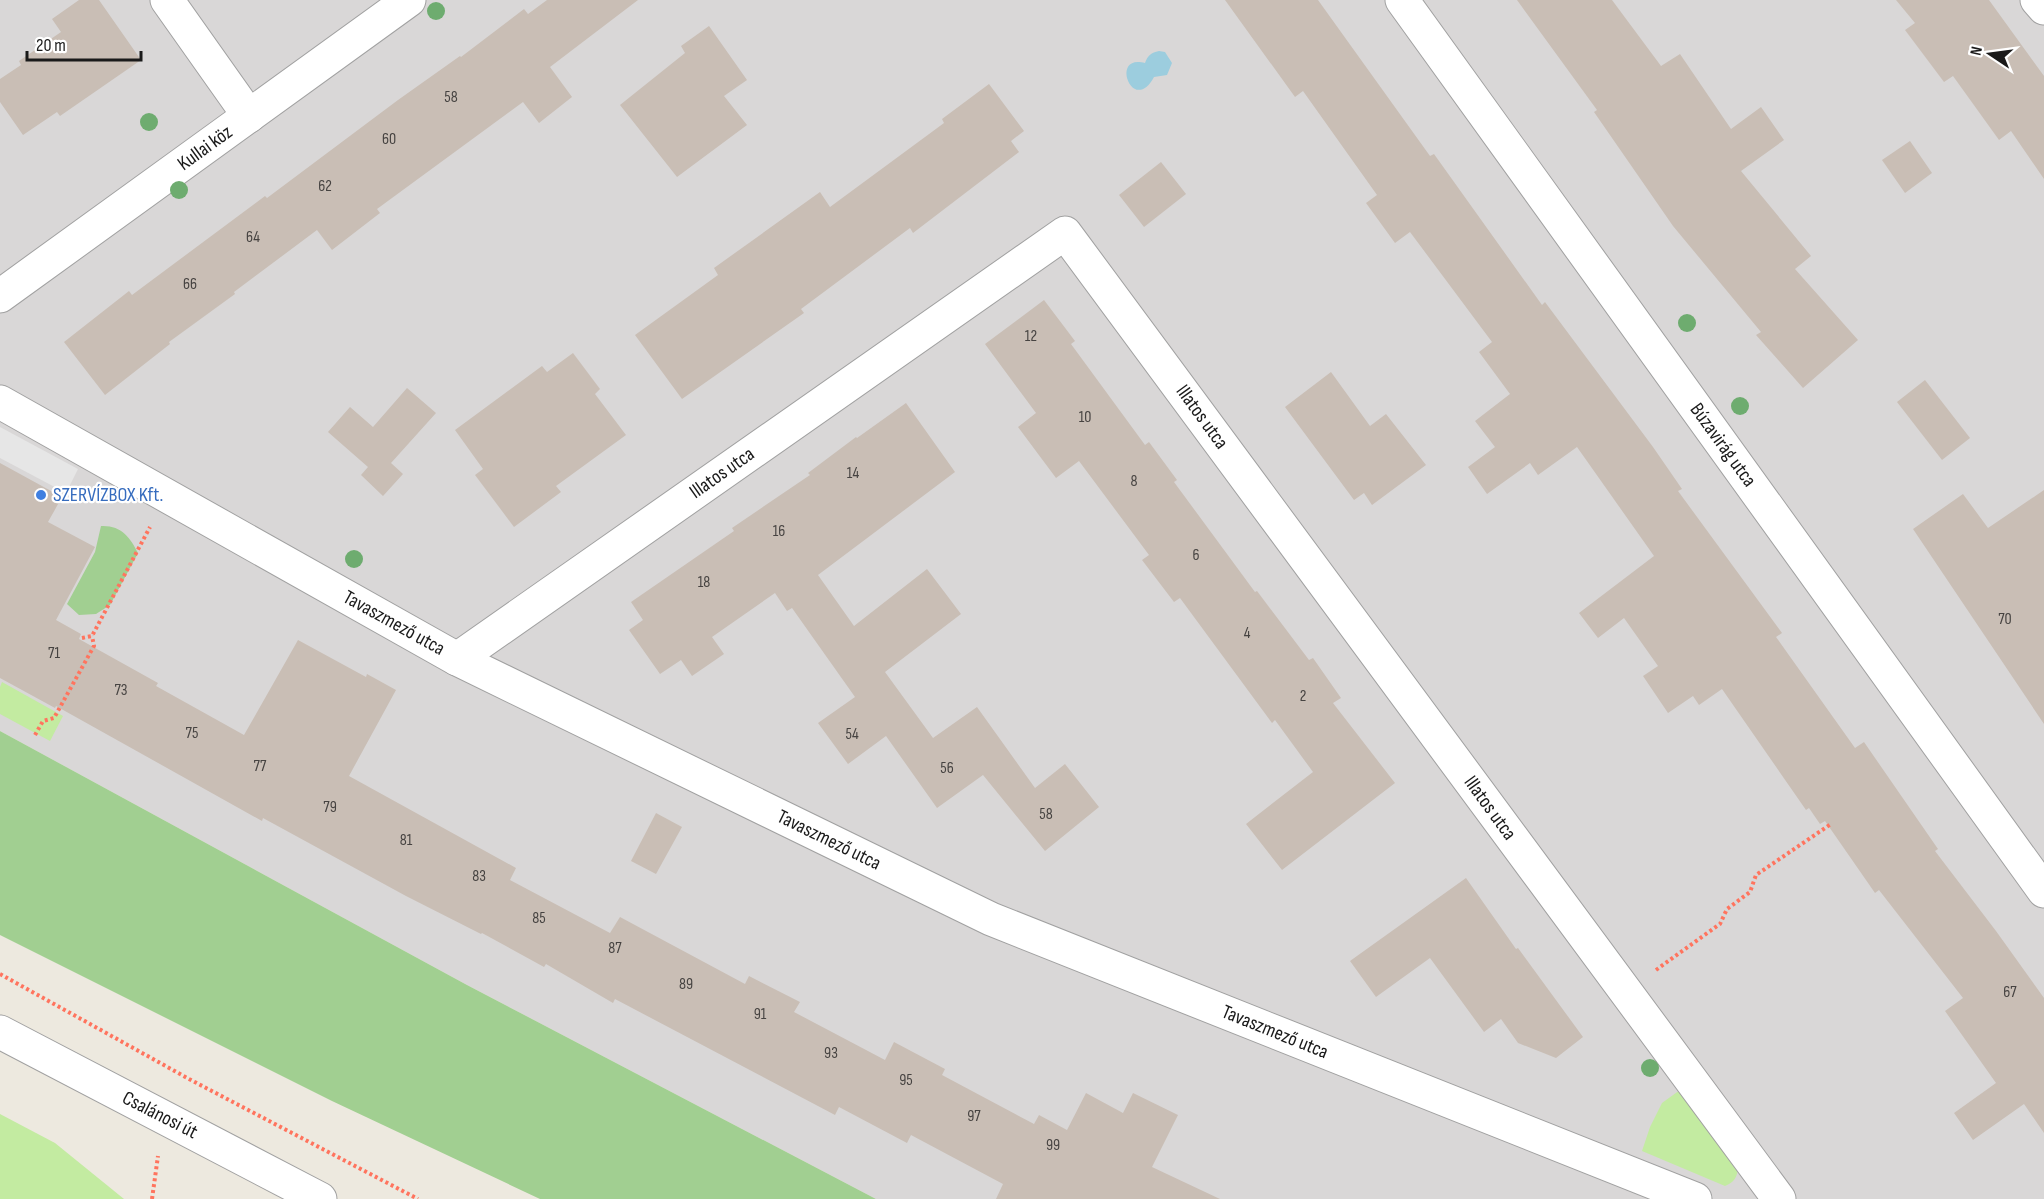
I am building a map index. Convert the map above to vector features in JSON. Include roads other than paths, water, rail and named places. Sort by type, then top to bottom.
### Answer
[{"type":"street","points":[[167,0],[249,116]]},
{"type":"street","name":"Kullai köz","points":[[0,296],[409,0]]},
{"type":"street","name":"Búzavirág utca","points":[[1402,0],[2044,891]]},
{"type":"street","points":[[2037,0],[2044,8]]},
{"type":"street","name":"Illatos utca","points":[[457,658],[1065,233],[1779,1199]]},
{"type":"street","name":"Tavaszmező utca","points":[[0,402],[457,658],[991,919],[1695,1199]]},
{"type":"street","name":"Csalánosi út","points":[[0,1032],[320,1199]]},
{"type":"water","points":[[1159,51],[1165,52],[1172,63],[1167,75],[1154,77],[1146,87],[1139,90],[1132,87],[1126,73],[1128,66],[1134,62],[1145,63],[1150,55]]},
{"type":"place","name":"SZERVÍZBOX Kft.","points":[[41,495]]}]
